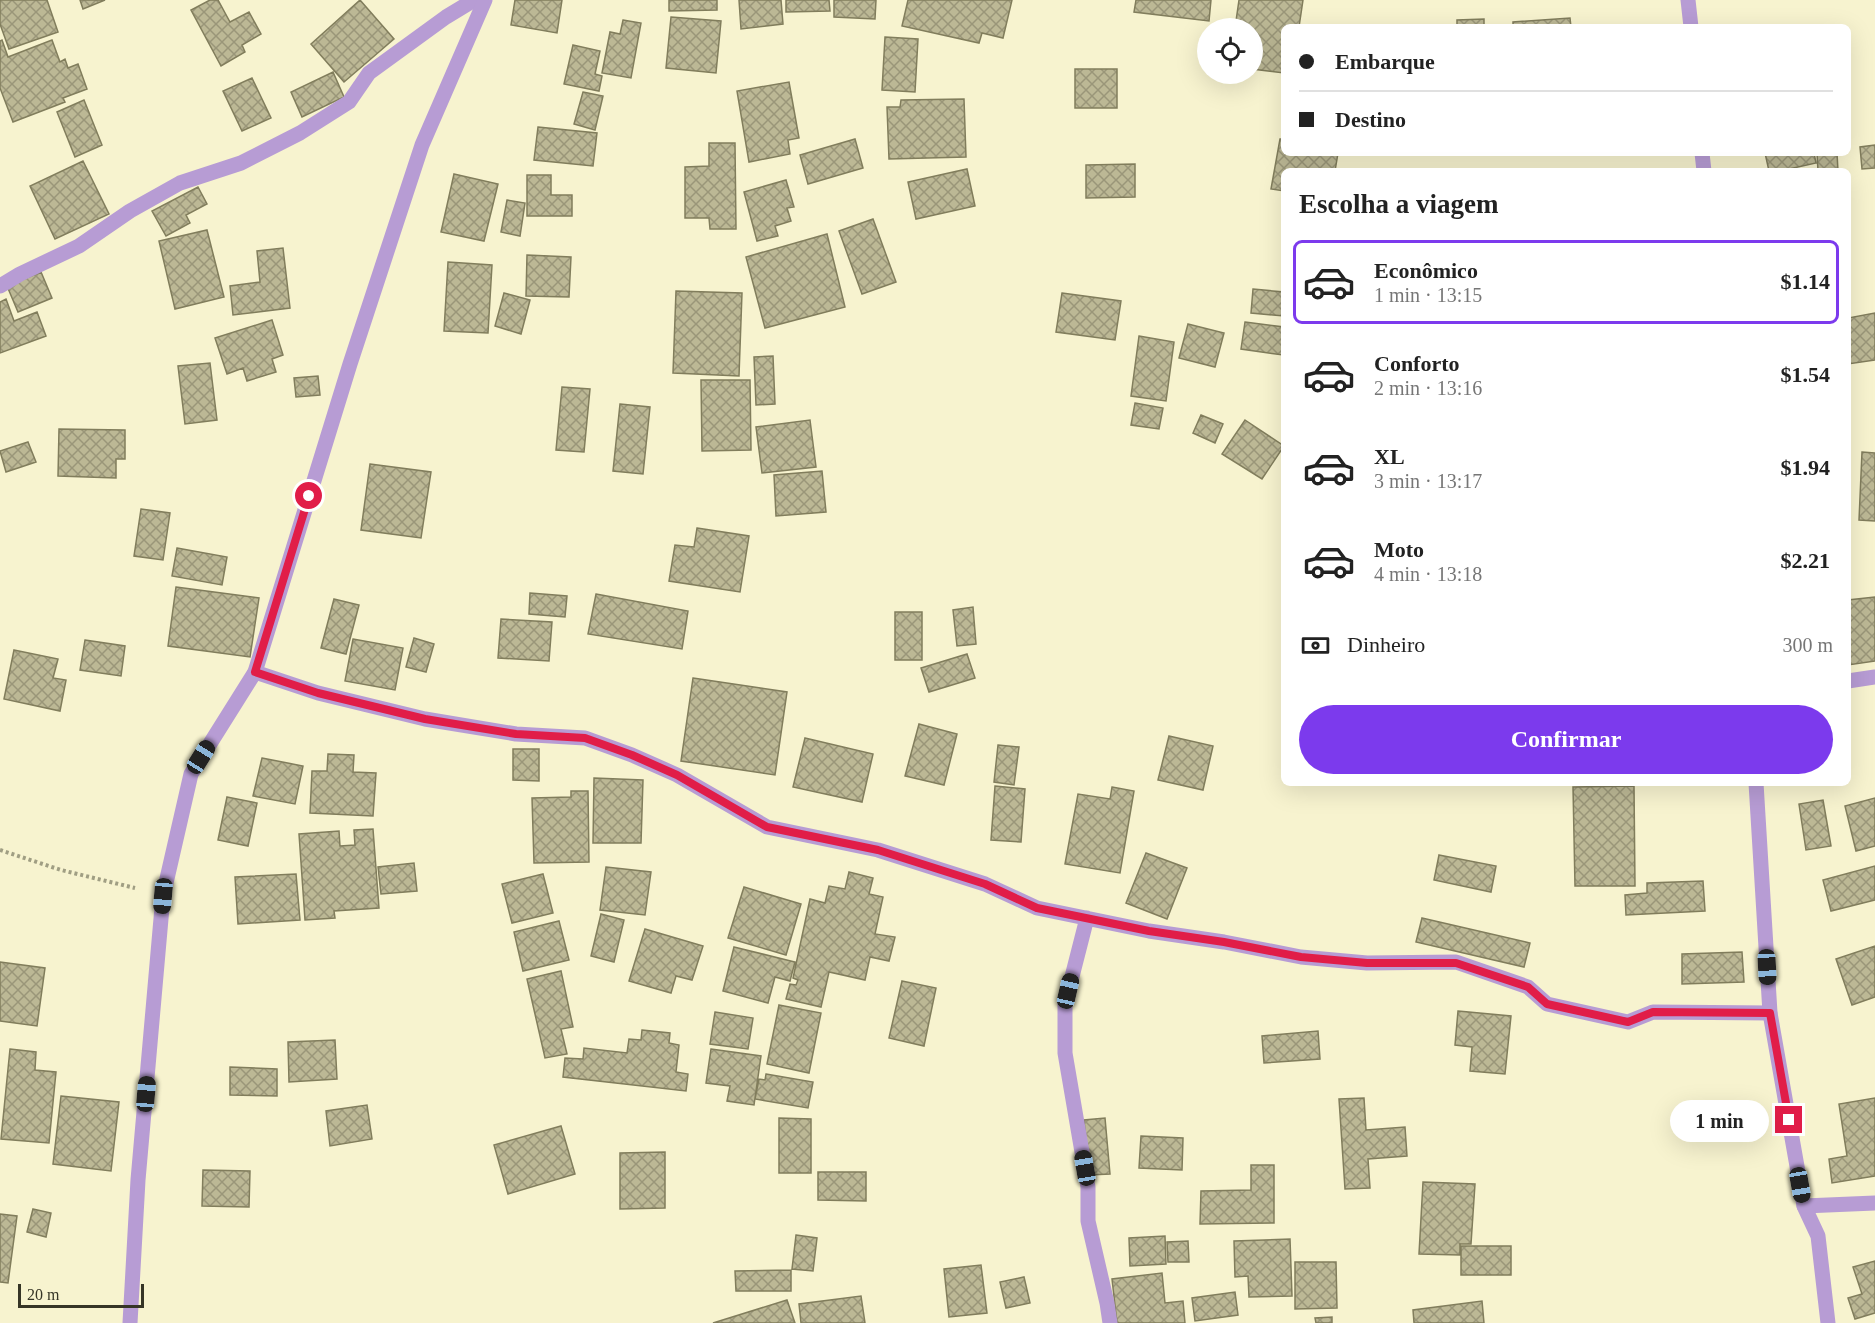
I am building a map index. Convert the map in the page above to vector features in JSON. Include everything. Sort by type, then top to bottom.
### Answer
[{"type":"street","points":[[0,286],[79,246],[130,211],[180,183],[241,163],[300,133],[349,102],[369,73],[474,0]]},
{"type":"street","points":[[130,1323],[138,1180],[163,896],[190,774],[255,672],[350,364],[422,145],[485,0]]},
{"type":"street","points":[[1688,0],[1691,24]]},
{"type":"street","points":[[255,672],[318,693],[425,719],[516,734],[585,738],[677,775],[767,827],[878,850],[985,884],[1037,908],[1149,931],[1224,942],[1301,957],[1367,963],[1456,963],[1528,987],[1547,1004],[1628,1022],[1653,1012],[1770,1013]]},
{"type":"street","points":[[1851,681],[1875,677]]},
{"type":"street","points":[[1756,786],[1770,1013],[1804,1206],[1818,1236],[1828,1323]]},
{"type":"street","points":[[1087,918],[1065,1004],[1065,1053],[1088,1187],[1089,1221],[1110,1323]]},
{"type":"street","points":[[1804,1206],[1875,1203]]},
{"type":"path","points":[[0,850],[61,870],[163,896]]},
{"type":"building","points":[[0,0],[47,0],[58,32],[9,49],[0,24]]},
{"type":"building","points":[[80,0],[105,0],[83,9]]},
{"type":"building","points":[[210,0],[218,0],[230,22],[249,12],[261,34],[242,45],[245,52],[221,66],[191,10]]},
{"type":"building","points":[[360,0],[394,39],[344,82],[311,44]]},
{"type":"building","points":[[515,0],[562,0],[557,33],[511,25]]},
{"type":"building","points":[[669,0],[717,0],[717,10],[669,11]]},
{"type":"building","points":[[739,0],[781,0],[783,24],[741,29]]},
{"type":"building","points":[[786,0],[829,0],[830,11],[786,12]]},
{"type":"building","points":[[834,0],[876,0],[875,19],[834,17]]},
{"type":"building","points":[[908,0],[1012,0],[1003,38],[982,33],[979,43],[902,26]]},
{"type":"building","points":[[1136,0],[1211,0],[1209,18],[1197,20],[1134,12]]},
{"type":"building","points":[[1239,0],[1303,0],[1299,24],[1281,24],[1281,73],[1263,70],[1263,18],[1236,18]]},
{"type":"building","points":[[671,17],[721,21],[716,73],[666,68]]},
{"type":"building","points":[[1570,18],[1571,24],[1513,24],[1513,22]]},
{"type":"building","points":[[1484,19],[1484,24],[1457,24],[1457,20]]},
{"type":"building","points":[[623,20],[641,23],[631,78],[602,73],[610,32],[620,34]]},
{"type":"building","points":[[885,37],[918,39],[915,92],[882,90]]},
{"type":"building","points":[[2,40],[8,57],[52,40],[60,62],[65,59],[68,68],[78,64],[87,89],[63,98],[65,102],[13,122],[0,88],[0,41]]},
{"type":"building","points":[[573,45],[600,51],[595,74],[602,76],[599,91],[564,84]]},
{"type":"building","points":[[1075,69],[1117,69],[1117,108],[1075,108]]},
{"type":"building","points":[[333,72],[344,97],[302,117],[291,92]]},
{"type":"building","points":[[252,78],[271,118],[242,131],[223,91]]},
{"type":"building","points":[[789,82],[799,138],[788,140],[790,154],[749,162],[737,91]]},
{"type":"building","points":[[583,92],[603,96],[595,130],[574,124]]},
{"type":"building","points":[[964,99],[966,157],[889,159],[887,107],[900,107],[901,100]]},
{"type":"building","points":[[84,100],[102,145],[75,157],[57,112]]},
{"type":"building","points":[[538,127],[597,133],[593,166],[534,160]]},
{"type":"building","points":[[855,139],[863,168],[808,184],[800,155]]},
{"type":"building","points":[[1280,139],[1281,156],[1338,156],[1336,168],[1281,168],[1281,191],[1271,189]]},
{"type":"building","points":[[709,143],[735,143],[736,229],[710,229],[709,218],[685,218],[685,167],[709,166]]},
{"type":"building","points":[[1875,145],[1875,168],[1862,169],[1860,147]]},
{"type":"building","points":[[1766,156],[1815,156],[1816,163],[1794,168],[1768,168]]},
{"type":"building","points":[[1817,156],[1837,156],[1838,168],[1818,168]]},
{"type":"building","points":[[83,161],[109,214],[55,239],[30,186]]},
{"type":"building","points":[[1135,164],[1135,197],[1086,198],[1086,165]]},
{"type":"building","points":[[967,169],[975,206],[916,219],[908,182]]},
{"type":"building","points":[[454,174],[498,184],[484,241],[441,232]]},
{"type":"building","points":[[527,175],[551,175],[551,195],[572,195],[572,216],[527,216]]},
{"type":"building","points":[[786,180],[794,207],[787,208],[791,221],[775,226],[778,236],[757,241],[744,192]]},
{"type":"building","points":[[198,187],[207,204],[186,215],[190,223],[166,236],[152,211]]},
{"type":"building","points":[[507,200],[525,203],[520,236],[501,232]]},
{"type":"building","points":[[873,219],[896,282],[862,294],[839,231]]},
{"type":"building","points":[[207,230],[224,297],[175,309],[159,241]]},
{"type":"building","points":[[827,234],[845,307],[765,328],[746,257]]},
{"type":"building","points":[[283,248],[290,308],[233,315],[230,286],[260,282],[257,251]]},
{"type":"building","points":[[527,255],[571,257],[569,297],[526,296]]},
{"type":"building","points":[[448,262],[492,265],[488,333],[444,331]]},
{"type":"building","points":[[41,272],[52,298],[18,312],[7,286]]},
{"type":"building","points":[[1253,289],[1281,292],[1281,316],[1251,313]]},
{"type":"building","points":[[676,291],[742,293],[739,376],[673,373]]},
{"type":"building","points":[[504,293],[530,300],[521,334],[495,326]]},
{"type":"building","points":[[1062,293],[1121,301],[1115,340],[1056,332]]},
{"type":"building","points":[[6,299],[14,321],[37,312],[46,336],[0,353],[0,302]]},
{"type":"building","points":[[1875,313],[1875,360],[1851,364],[1851,317]]},
{"type":"building","points":[[272,320],[283,355],[272,359],[276,372],[247,381],[243,368],[227,374],[215,338]]},
{"type":"building","points":[[1245,322],[1281,327],[1281,355],[1241,349]]},
{"type":"building","points":[[1188,324],[1224,333],[1215,367],[1179,358]]},
{"type":"building","points":[[1139,336],[1174,342],[1166,401],[1131,396]]},
{"type":"building","points":[[773,356],[775,404],[756,405],[754,357]]},
{"type":"building","points":[[210,363],[217,420],[185,424],[178,366]]},
{"type":"building","points":[[318,376],[320,395],[296,397],[294,378]]},
{"type":"building","points":[[701,380],[750,380],[751,450],[702,451]]},
{"type":"building","points":[[562,387],[590,389],[584,452],[556,450]]},
{"type":"building","points":[[1135,403],[1163,408],[1159,429],[1131,425]]},
{"type":"building","points":[[620,404],[650,407],[643,474],[613,471]]},
{"type":"building","points":[[1201,415],[1223,424],[1215,443],[1193,433]]},
{"type":"building","points":[[810,420],[816,467],[762,473],[756,427]]},
{"type":"building","points":[[1245,420],[1281,444],[1281,450],[1262,479],[1222,454]]},
{"type":"building","points":[[59,429],[125,430],[125,459],[116,459],[116,478],[58,476]]},
{"type":"building","points":[[28,442],[36,462],[6,472],[0,451]]},
{"type":"building","points":[[1862,452],[1875,453],[1875,521],[1859,520]]},
{"type":"building","points":[[370,464],[431,472],[421,538],[361,530]]},
{"type":"building","points":[[822,471],[826,512],[776,516],[774,475]]},
{"type":"building","points":[[141,509],[170,513],[163,560],[134,556]]},
{"type":"building","points":[[697,528],[749,536],[740,592],[669,581],[675,545],[694,547]]},
{"type":"building","points":[[177,548],[227,557],[222,585],[172,576]]},
{"type":"building","points":[[176,587],[259,598],[250,657],[168,646]]},
{"type":"building","points":[[530,593],[567,596],[565,617],[529,614]]},
{"type":"building","points":[[596,594],[688,611],[682,649],[588,634]]},
{"type":"building","points":[[1875,597],[1875,661],[1851,665],[1851,600]]},
{"type":"building","points":[[334,599],[359,605],[346,654],[321,648]]},
{"type":"building","points":[[973,607],[976,644],[957,646],[953,610]]},
{"type":"building","points":[[895,612],[922,612],[922,660],[895,660]]},
{"type":"building","points":[[501,619],[552,622],[549,661],[498,658]]},
{"type":"building","points":[[414,638],[434,644],[426,672],[406,667]]},
{"type":"building","points":[[353,639],[403,648],[395,690],[345,681]]},
{"type":"building","points":[[85,640],[125,646],[121,676],[80,670]]},
{"type":"building","points":[[14,650],[58,659],[53,678],[66,680],[60,711],[4,699]]},
{"type":"building","points":[[967,654],[975,678],[929,692],[921,668]]},
{"type":"building","points":[[693,678],[787,692],[775,775],[681,761]]},
{"type":"building","points":[[919,724],[957,734],[944,785],[905,776]]},
{"type":"building","points":[[1169,736],[1213,746],[1203,790],[1158,780]]},
{"type":"building","points":[[805,738],[873,754],[862,802],[793,787]]},
{"type":"building","points":[[998,745],[1019,747],[1014,785],[994,782]]},
{"type":"building","points":[[513,749],[539,749],[539,781],[513,780]]},
{"type":"building","points":[[328,754],[354,755],[353,772],[376,773],[373,816],[310,813],[312,771],[327,771]]},
{"type":"building","points":[[262,758],[303,766],[295,804],[253,796]]},
{"type":"building","points":[[594,778],[643,780],[641,843],[593,843]]},
{"type":"building","points":[[995,786],[1025,789],[1021,842],[991,840]]},
{"type":"building","points":[[1634,786],[1635,886],[1575,886],[1573,787]]},
{"type":"building","points":[[1112,787],[1134,791],[1120,873],[1065,864],[1078,794],[1110,799]]},
{"type":"building","points":[[571,791],[588,791],[589,862],[534,863],[532,798],[571,797]]},
{"type":"building","points":[[227,797],[257,803],[248,846],[218,840]]},
{"type":"building","points":[[1875,798],[1875,846],[1856,851],[1845,806]]},
{"type":"building","points":[[1823,800],[1831,846],[1806,850],[1799,804]]},
{"type":"building","points":[[373,829],[379,908],[334,911],[335,918],[305,920],[299,834],[339,831],[340,846],[355,845],[354,830]]},
{"type":"building","points":[[1146,853],[1187,868],[1167,919],[1126,903]]},
{"type":"building","points":[[1439,855],[1496,866],[1491,892],[1434,880]]},
{"type":"building","points":[[414,863],[417,891],[381,894],[378,867]]},
{"type":"building","points":[[1875,866],[1875,900],[1831,911],[1823,880]]},
{"type":"building","points":[[606,867],[651,872],[645,915],[600,910]]},
{"type":"building","points":[[849,872],[873,878],[869,894],[883,897],[875,934],[895,937],[889,961],[870,957],[865,980],[829,972],[821,1007],[786,999],[790,984],[796,985],[798,980],[793,978],[810,899],[825,903],[829,886],[845,889]]},
{"type":"building","points":[[296,874],[300,920],[238,924],[235,877]]},
{"type":"building","points":[[543,874],[553,913],[512,923],[502,884]]},
{"type":"building","points":[[1703,881],[1705,911],[1626,915],[1625,895],[1647,893],[1647,883]]},
{"type":"building","points":[[744,887],[801,904],[786,955],[728,938]]},
{"type":"building","points":[[601,914],[624,920],[614,962],[591,956]]},
{"type":"building","points":[[1422,918],[1530,943],[1524,967],[1416,942]]},
{"type":"building","points":[[559,921],[569,960],[523,971],[514,932]]},
{"type":"building","points":[[645,929],[703,946],[692,980],[676,976],[671,993],[629,981]]},
{"type":"building","points":[[1875,946],[1875,997],[1852,1005],[1836,959]]},
{"type":"building","points":[[734,947],[795,962],[790,981],[775,977],[768,1003],[723,991]]},
{"type":"building","points":[[1742,952],[1744,982],[1682,984],[1682,954]]},
{"type":"building","points":[[0,962],[45,968],[37,1026],[0,1021]]},
{"type":"building","points":[[561,971],[573,1027],[561,1029],[567,1054],[545,1058],[527,979]]},
{"type":"building","points":[[902,981],[936,988],[924,1046],[889,1038]]},
{"type":"building","points":[[779,1005],[821,1013],[809,1073],[767,1064]]},
{"type":"building","points":[[1458,1011],[1511,1016],[1505,1074],[1470,1071],[1472,1047],[1455,1045]]},
{"type":"building","points":[[715,1012],[753,1018],[748,1049],[710,1044]]},
{"type":"building","points":[[642,1030],[670,1033],[669,1043],[679,1045],[676,1072],[688,1074],[686,1091],[563,1077],[565,1058],[583,1059],[584,1048],[627,1053],[629,1039],[641,1040]]},
{"type":"building","points":[[1318,1031],[1320,1059],[1264,1063],[1262,1036]]},
{"type":"building","points":[[335,1040],[337,1079],[289,1082],[288,1042]]},
{"type":"building","points":[[10,1049],[36,1052],[35,1070],[56,1072],[49,1143],[1,1139]]},
{"type":"building","points":[[711,1049],[761,1056],[754,1105],[727,1101],[730,1086],[706,1083]]},
{"type":"building","points":[[230,1067],[277,1069],[277,1096],[230,1095]]},
{"type":"building","points":[[766,1074],[813,1082],[808,1108],[755,1099],[759,1079],[765,1080]]},
{"type":"building","points":[[61,1096],[119,1102],[111,1171],[53,1164]]},
{"type":"building","points":[[1364,1098],[1366,1130],[1405,1127],[1407,1156],[1368,1159],[1370,1188],[1345,1189],[1339,1099]]},
{"type":"building","points":[[1875,1098],[1875,1176],[1832,1183],[1829,1159],[1847,1156],[1839,1104]]},
{"type":"building","points":[[367,1105],[372,1139],[330,1146],[326,1111]]},
{"type":"building","points":[[779,1118],[811,1119],[811,1173],[779,1173]]},
{"type":"building","points":[[1105,1118],[1110,1174],[1089,1175],[1084,1120]]},
{"type":"building","points":[[561,1126],[575,1174],[508,1194],[494,1145]]},
{"type":"building","points":[[1141,1136],[1183,1138],[1182,1170],[1139,1168]]},
{"type":"building","points":[[665,1152],[665,1208],[620,1209],[620,1153]]},
{"type":"building","points":[[1251,1165],[1274,1165],[1274,1223],[1200,1224],[1201,1191],[1251,1190]]},
{"type":"building","points":[[203,1170],[250,1171],[249,1207],[202,1206]]},
{"type":"building","points":[[818,1172],[866,1172],[866,1201],[818,1200]]},
{"type":"building","points":[[1423,1182],[1475,1184],[1471,1244],[1460,1244],[1460,1255],[1419,1254]]},
{"type":"building","points":[[33,1209],[51,1213],[46,1237],[27,1232]]},
{"type":"building","points":[[0,1214],[17,1216],[8,1283],[0,1282]]},
{"type":"building","points":[[796,1235],[817,1238],[813,1271],[792,1269]]},
{"type":"building","points":[[1165,1236],[1166,1264],[1130,1266],[1129,1238]]},
{"type":"building","points":[[1290,1239],[1292,1296],[1249,1297],[1248,1276],[1235,1277],[1234,1241]]},
{"type":"building","points":[[1188,1241],[1189,1262],[1168,1262],[1167,1242]]},
{"type":"building","points":[[1461,1246],[1511,1246],[1511,1275],[1461,1275]]},
{"type":"building","points":[[1875,1261],[1875,1313],[1855,1319],[1848,1298],[1862,1294],[1853,1267]]},
{"type":"building","points":[[1295,1262],[1336,1262],[1337,1308],[1295,1309]]},
{"type":"building","points":[[981,1265],[987,1313],[949,1317],[944,1269]]},
{"type":"building","points":[[791,1270],[791,1291],[736,1291],[735,1271]]},
{"type":"building","points":[[1162,1273],[1165,1303],[1183,1301],[1185,1323],[1117,1323],[1112,1279]]},
{"type":"building","points":[[1024,1277],[1030,1303],[1006,1308],[1000,1282]]},
{"type":"building","points":[[1235,1292],[1238,1315],[1195,1321],[1192,1298]]},
{"type":"building","points":[[861,1296],[865,1323],[801,1323],[799,1304]]},
{"type":"building","points":[[787,1300],[795,1323],[713,1323]]},
{"type":"building","points":[[1482,1301],[1484,1323],[1414,1323],[1413,1310]]},
{"type":"building","points":[[1332,1317],[1332,1323],[1316,1323],[1315,1318]]},
{"type":"route","points":[[309,496],[255,672],[318,693],[425,719],[516,734],[585,738],[677,775],[767,827],[878,850],[985,884],[1037,908],[1149,931],[1224,942],[1301,957],[1367,963],[1456,963],[1528,987],[1547,1004],[1628,1022],[1653,1012],[1770,1013],[1789,1120]]}]
